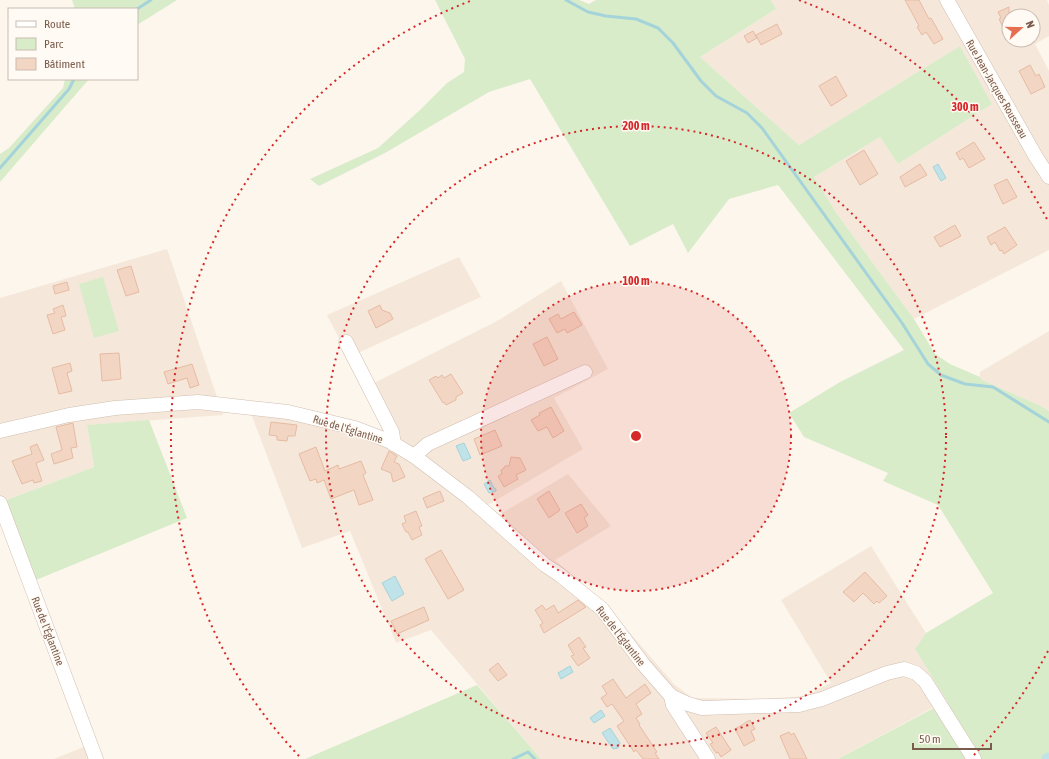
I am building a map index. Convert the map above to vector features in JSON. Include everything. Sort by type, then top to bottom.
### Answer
[{"type":"street","name":"Rue Jean-Jacques Rousseau","points":[[947,0],[1036,157],[1049,177]]},
{"type":"street","points":[[346,342],[392,432],[394,444]]},
{"type":"street","points":[[414,456],[428,444],[585,372]]},
{"type":"street","name":"Rue de l'Églantine","points":[[0,431],[69,415],[115,408],[198,402],[288,412],[355,428],[394,444],[414,456],[468,497],[545,565],[560,575],[602,609],[643,664],[670,696],[673,705],[708,759]]},
{"type":"street","name":"Rue de l'Églantine","points":[[0,503],[96,759]]},
{"type":"street","name":"Rue de l'Églantine","points":[[670,696],[702,708],[799,705],[822,699],[887,673],[904,669],[916,673],[925,681],[974,759]]},
{"type":"shaded area","points":[[771,0],[1047,0],[1049,5],[1049,36],[1041,41],[1041,8],[1001,8],[1001,48],[1037,48],[1049,71],[1049,250],[914,319],[837,214],[814,177],[880,137],[898,164],[992,104],[960,46],[799,145],[700,57],[776,9]]},
{"type":"shaded area","points":[[167,249],[223,415],[87,425],[94,467],[0,502],[0,298]]},
{"type":"shaded area","points":[[459,257],[481,297],[349,357],[327,315]]},
{"type":"shaded area","points":[[561,281],[608,369],[554,398],[583,449],[488,505],[497,516],[568,474],[611,526],[555,560],[605,604],[674,684],[692,698],[763,699],[805,696],[831,683],[781,600],[871,546],[926,633],[915,649],[947,700],[838,759],[541,759],[431,630],[396,643],[350,531],[302,548],[247,403],[383,431],[385,423],[366,387],[497,321]]},
{"type":"shaded area","points":[[1049,331],[1049,411],[982,380],[980,377],[980,372]]},
{"type":"shaded area","points":[[91,744],[97,759],[54,759]]},
{"type":"green space","points":[[72,0],[177,0],[138,24],[138,8],[75,8]]},
{"type":"green space","points":[[435,0],[579,0],[589,4],[596,0],[771,0],[776,9],[700,57],[799,145],[960,46],[992,104],[898,164],[880,137],[814,177],[837,214],[914,319],[935,354],[950,364],[980,377],[982,380],[1049,411],[1049,759],[838,759],[947,701],[915,649],[926,633],[993,593],[938,505],[883,481],[888,473],[804,437],[789,413],[840,382],[904,350],[778,185],[729,199],[688,253],[673,224],[630,246],[530,79],[489,92],[385,153],[319,186],[310,179],[378,148],[447,83],[464,72],[465,59]]},
{"type":"green space","points":[[65,80],[88,80],[0,182],[0,154],[9,148],[63,88]]},
{"type":"green space","points":[[103,277],[119,331],[94,338],[79,284]]},
{"type":"green space","points":[[149,420],[187,518],[36,580],[6,500],[94,467],[87,425]]},
{"type":"green space","points":[[477,685],[541,759],[305,759]]},
{"type":"water","points":[[938,164],[946,178],[941,181],[933,167]]},
{"type":"water","points":[[464,443],[471,458],[463,461],[456,446]]},
{"type":"water","points":[[490,480],[496,491],[489,493],[484,484]]},
{"type":"water","points":[[395,576],[404,594],[392,601],[382,583]]},
{"type":"water","points":[[570,666],[573,672],[561,679],[558,673]]},
{"type":"water","points":[[601,710],[605,716],[594,723],[590,718]]},
{"type":"water","points":[[610,728],[620,743],[618,748],[613,749],[602,733]]},
{"type":"building","points":[[905,0],[919,0],[929,19],[931,18],[943,39],[934,44],[926,32],[922,35],[917,27],[919,26]]},
{"type":"building","points":[[1001,11],[1001,18],[998,12]]},
{"type":"building","points":[[777,24],[782,34],[761,45],[756,35]]},
{"type":"building","points":[[753,31],[757,38],[748,43],[744,36]]},
{"type":"building","points":[[1030,65],[1036,76],[1039,74],[1045,87],[1031,94],[1019,71]]},
{"type":"building","points":[[836,76],[847,96],[831,106],[819,86]]},
{"type":"building","points":[[974,142],[985,159],[969,168],[963,158],[960,160],[956,153]]},
{"type":"building","points":[[864,150],[878,174],[860,185],[846,161]]},
{"type":"building","points":[[920,164],[927,175],[905,187],[900,177]]},
{"type":"building","points":[[1007,179],[1017,197],[1003,204],[994,185]]},
{"type":"building","points":[[955,225],[961,236],[940,247],[934,237]]},
{"type":"building","points":[[1005,227],[1017,245],[1004,254],[1002,250],[1000,251],[995,242],[991,245],[987,237]]},
{"type":"building","points":[[131,266],[139,292],[126,296],[117,270]]},
{"type":"building","points":[[67,282],[69,290],[55,294],[53,286]]},
{"type":"building","points":[[63,305],[66,316],[61,317],[65,330],[53,334],[47,315],[55,313],[53,309]]},
{"type":"building","points":[[380,305],[382,310],[390,313],[393,319],[376,328],[368,311]]},
{"type":"building","points":[[574,312],[582,325],[567,333],[565,329],[557,333],[549,319],[558,314],[561,319]]},
{"type":"building","points":[[547,337],[558,359],[544,366],[533,344]]},
{"type":"building","points":[[119,353],[121,379],[102,381],[100,354]]},
{"type":"building","points":[[70,363],[72,371],[67,373],[72,391],[59,394],[52,368]]},
{"type":"building","points":[[192,364],[199,385],[190,388],[187,378],[168,384],[164,372]]},
{"type":"building","points":[[451,374],[463,393],[456,397],[456,400],[446,405],[444,402],[443,403],[429,380],[436,376],[438,378],[442,375],[444,378]]},
{"type":"building","points":[[551,407],[564,431],[553,438],[547,427],[538,431],[531,420],[540,415],[539,413]]},
{"type":"building","points":[[271,422],[297,425],[295,436],[288,436],[287,441],[277,440],[277,436],[269,435]]},
{"type":"building","points":[[73,423],[77,447],[71,448],[73,458],[54,464],[51,454],[62,450],[56,427]]},
{"type":"building","points":[[495,430],[502,446],[480,455],[474,439]]},
{"type":"building","points":[[37,444],[44,460],[36,463],[42,481],[34,483],[33,480],[22,484],[12,461],[32,454],[30,447]]},
{"type":"building","points":[[316,447],[325,471],[338,465],[339,469],[361,461],[366,473],[363,475],[373,500],[359,505],[354,490],[331,499],[324,480],[317,483],[316,479],[310,481],[299,454]]},
{"type":"building","points":[[389,451],[397,456],[394,462],[399,464],[405,477],[393,482],[391,473],[381,469]]},
{"type":"building","points":[[511,457],[520,458],[526,470],[516,475],[518,479],[504,487],[498,476],[502,474],[501,470],[505,466],[509,466]]},
{"type":"building","points":[[440,491],[444,501],[427,508],[423,498]]},
{"type":"building","points":[[549,491],[560,510],[549,518],[537,499]]},
{"type":"building","points":[[581,504],[588,515],[584,518],[588,526],[577,533],[565,513]]},
{"type":"building","points":[[416,511],[422,526],[419,527],[422,535],[412,540],[402,524],[406,522],[404,516]]},
{"type":"building","points":[[441,550],[464,590],[448,599],[425,559]]},
{"type":"building","points":[[865,572],[887,596],[879,603],[877,601],[874,604],[863,593],[854,602],[843,592]]},
{"type":"building","points":[[578,600],[586,607],[544,633],[540,625],[543,623],[535,610],[542,605],[546,610],[554,605],[558,613]]},
{"type":"building","points":[[424,607],[429,620],[397,634],[391,621]]},
{"type":"building","points":[[579,637],[586,647],[583,648],[590,658],[578,666],[571,656],[574,655],[568,645]]},
{"type":"building","points":[[498,663],[507,675],[498,681],[489,670]]},
{"type":"building","points":[[613,679],[626,698],[645,684],[651,693],[636,704],[642,714],[636,718],[657,752],[655,753],[659,759],[643,759],[636,750],[634,752],[617,726],[624,721],[612,704],[607,707],[601,698],[607,694],[602,686]]},
{"type":"building","points":[[750,720],[755,729],[751,731],[755,740],[744,746],[735,729]]},
{"type":"building","points":[[716,727],[731,750],[721,757],[718,752],[716,753],[710,744],[713,743],[706,733]]},
{"type":"building","points":[[789,732],[791,735],[794,733],[807,759],[790,759],[780,736]]},
{"type":"waterway","points":[[138,8],[151,0]]},
{"type":"waterway","points":[[566,0],[588,12],[606,16],[636,19],[658,28],[673,43],[701,81],[716,96],[747,113],[762,128],[902,323],[928,364],[941,375],[965,384],[993,387],[1049,422]]},
{"type":"waterway","points":[[0,168],[69,89],[74,80]]},
{"type":"waterway","points":[[513,759],[528,752],[535,759]]}]
